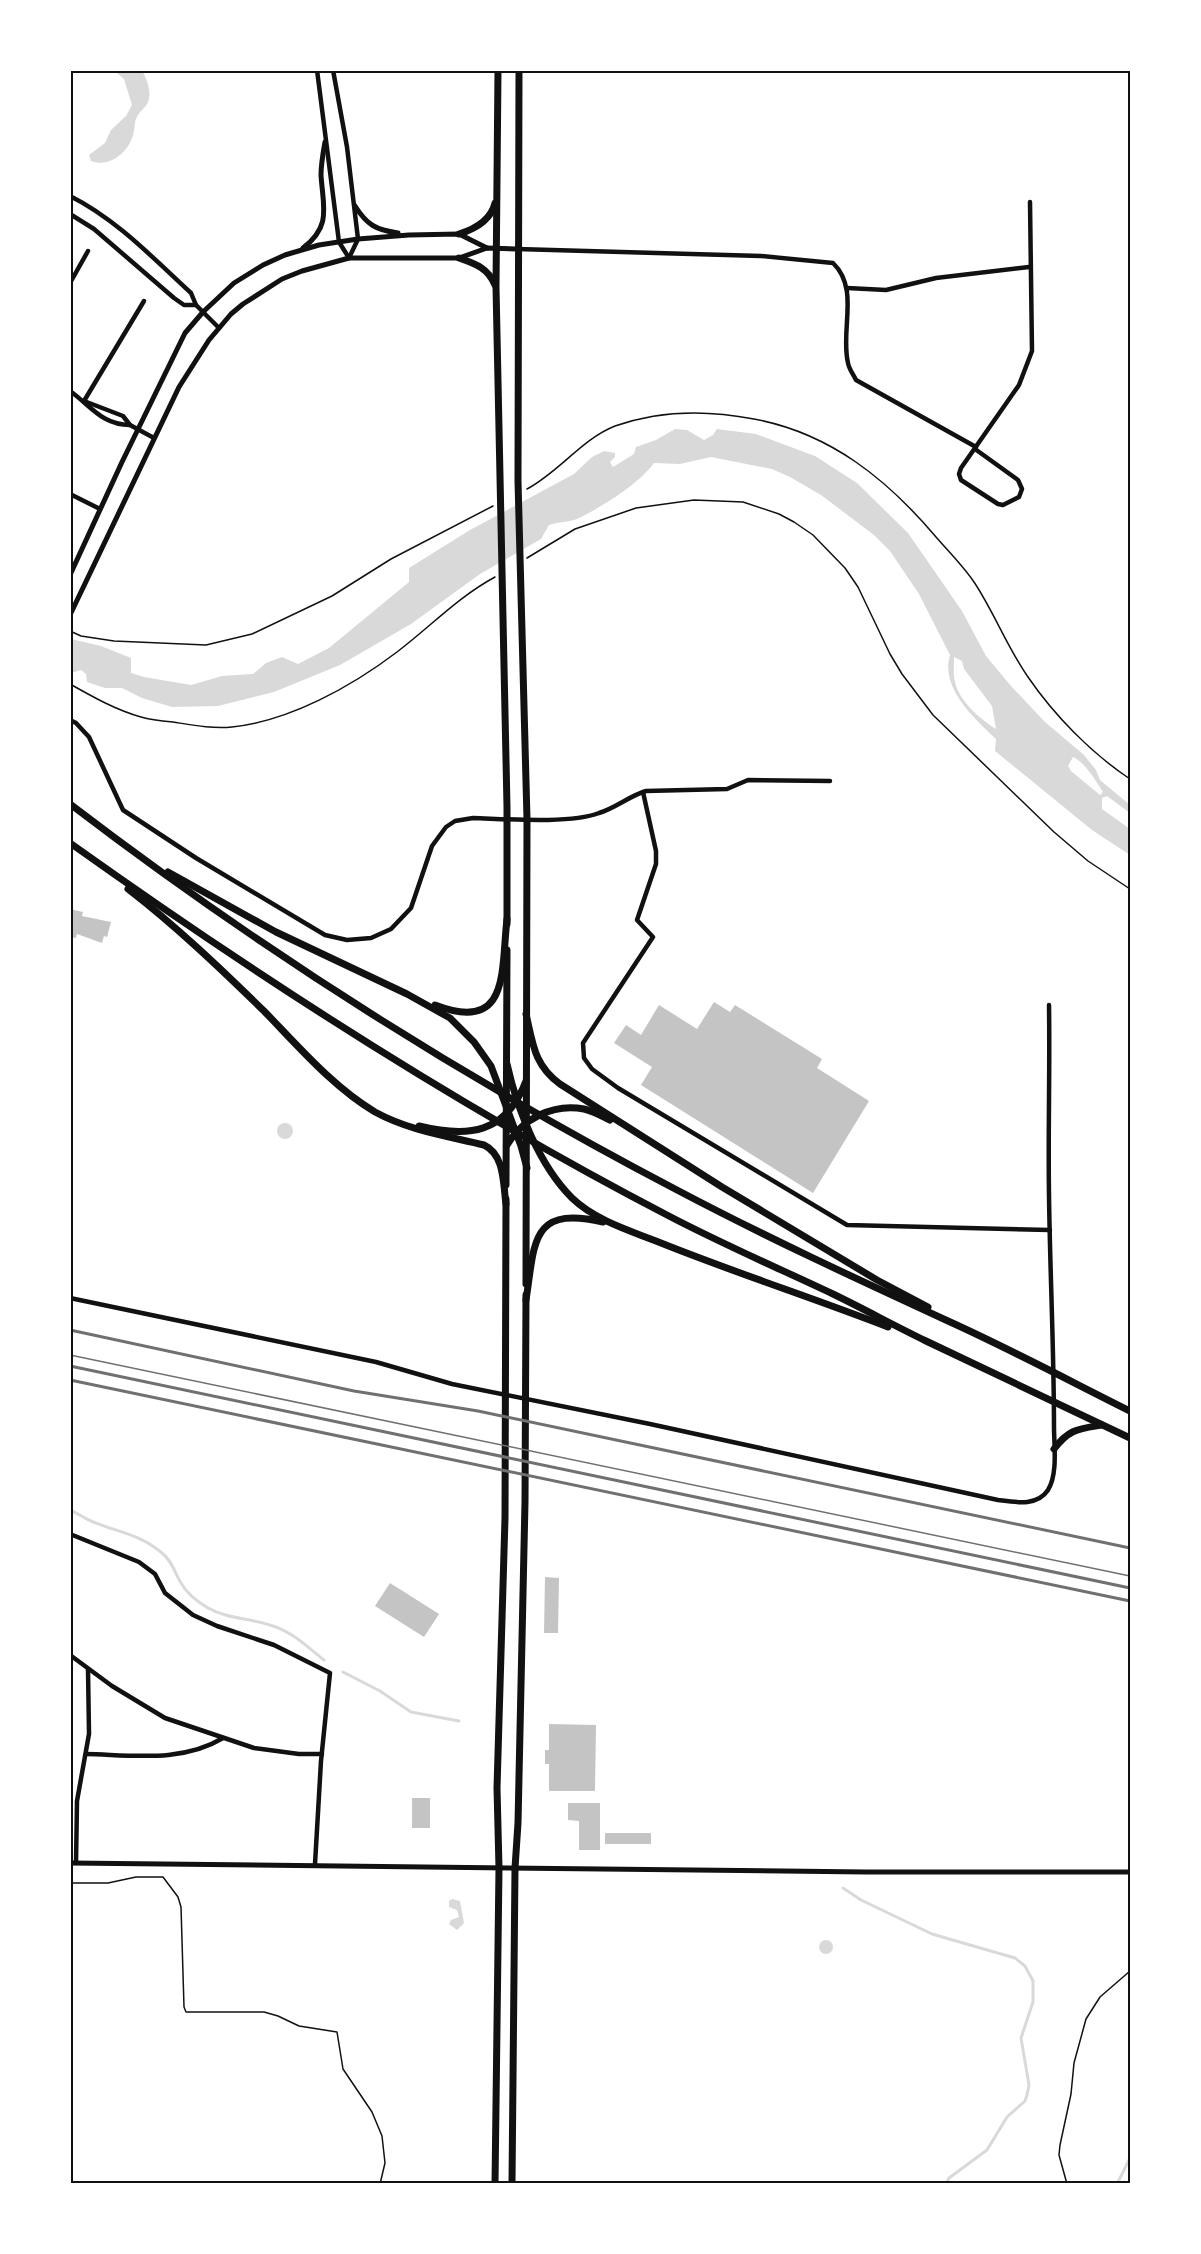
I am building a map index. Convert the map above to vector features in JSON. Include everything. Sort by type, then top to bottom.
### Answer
[{"type":"main road","points":[[495,2184],[499,1868],[497,1788],[505,1518],[507,1145],[507,819],[496,287],[498,70]]},
{"type":"main road","points":[[512,2184],[515,1868],[525,1502],[526,1300],[527,819],[518,481],[519,70]]},
{"type":"main road","points":[[459,234],[474,229],[483,222],[494,208],[496,195]]},
{"type":"main road","points":[[459,258],[482,267],[491,276],[496,287]]},
{"type":"main road","points":[[70,804],[127,848],[293,963],[529,1109],[677,1190],[831,1267],[950,1322],[1131,1411]]},
{"type":"main road","points":[[70,843],[212,941],[380,1051],[524,1136],[666,1215],[1131,1438]]},
{"type":"main road","points":[[70,843],[174,927],[349,1093],[375,1112],[429,1134],[478,1144],[491,1149],[497,1155],[500,1164],[506,1204]]},
{"type":"main road","points":[[127,848],[276,932],[407,994],[450,1018],[474,1042],[491,1066],[516,1132],[526,1168]]},
{"type":"main road","points":[[407,994],[459,1013],[476,1012],[490,1005],[496,998],[499,987],[507,919]]},
{"type":"main road","points":[[526,1014],[538,1060],[546,1073],[632,1130],[950,1322]]},
{"type":"main road","points":[[507,1064],[516,1101],[552,1174],[561,1186],[586,1209],[617,1226],[685,1253],[927,1342]]},
{"type":"main road","points":[[349,1093],[389,1116],[452,1133],[469,1132],[483,1128],[507,1111],[516,1101],[526,1080]]},
{"type":"main road","points":[[507,1145],[516,1132],[544,1113],[572,1108],[587,1110],[632,1130]]},
{"type":"main road","points":[[526,1300],[536,1242],[548,1225],[561,1218],[573,1217],[617,1226]]},
{"type":"main road","points":[[1054,1449],[1064,1436],[1077,1429],[1102,1425]]},
{"type":"street","points":[[316,70],[339,242],[349,258]]},
{"type":"street","points":[[333,70],[355,206],[358,239],[349,258]]},
{"type":"street","points":[[299,251],[315,237],[324,221],[321,174],[325,142]]},
{"type":"street","points":[[70,196],[105,216],[118,227],[191,292],[196,305],[219,328]]},
{"type":"street","points":[[72,613],[189,369],[219,328],[231,314],[267,287],[302,271],[349,258],[459,258],[487,248],[496,248],[761,256],[828,261],[842,271],[847,288],[847,360],[856,380],[976,448],[1018,480],[1022,489],[1019,497],[1003,505],[961,480],[959,474],[961,468],[976,448],[1019,385],[1032,351],[1029,267],[1030,202]]},
{"type":"street","points":[[355,206],[363,217],[377,229],[408,235]]},
{"type":"street","points":[[70,214],[94,229],[179,302],[184,305],[196,305]]},
{"type":"street","points":[[70,575],[185,333],[203,312],[234,283],[275,259],[299,251],[358,239],[459,234],[487,248]]},
{"type":"street","points":[[70,283],[88,251]]},
{"type":"street","points":[[847,288],[886,290],[936,278],[1029,267]]},
{"type":"street","points":[[84,401],[144,302]]},
{"type":"street","points":[[70,391],[84,401],[123,417],[130,425],[154,438]]},
{"type":"street","points":[[84,401],[94,413],[120,425],[130,425]]},
{"type":"street","points":[[70,494],[100,509]]},
{"type":"street","points":[[70,720],[89,737],[123,810],[196,858],[326,935],[347,940],[371,938],[391,929],[411,908],[432,846],[446,826],[455,820],[585,817],[611,808],[643,792],[659,789],[727,789],[748,780],[830,781]]},
{"type":"street","points":[[643,792],[656,851],[656,864],[638,920],[653,937],[584,1043],[584,1058],[592,1069],[618,1088],[847,1225],[1050,1230]]},
{"type":"street","points":[[70,1298],[376,1362],[435,1380],[479,1390],[998,1500],[1016,1503],[1034,1501],[1048,1491],[1053,1475],[1054,1449],[1049,1005]]},
{"type":"street","points":[[70,1534],[139,1562],[154,1574],[165,1593],[193,1615],[217,1626],[274,1645],[330,1673],[315,1864]]},
{"type":"street","points":[[70,1654],[148,1710],[165,1718],[223,1738],[274,1752],[322,1754]]},
{"type":"street","points":[[88,1669],[89,1714],[86,1754],[77,1801],[73,1863],[1131,1872]]},
{"type":"street","points":[[86,1754],[184,1754],[204,1748],[223,1738]]},
{"type":"path","points":[[521,562],[575,529],[636,508],[694,500],[718,500],[743,502],[779,514],[813,535],[858,586],[890,654],[933,715],[1054,832],[1088,861],[1131,889]]},
{"type":"path","points":[[916,513],[973,582],[1027,676],[1052,707],[1093,749],[1131,779]]},
{"type":"path","points":[[70,684],[99,700],[143,718],[209,727],[230,727],[261,722],[294,711],[347,685],[376,667],[466,595],[494,577]]},
{"type":"path","points":[[70,1883],[108,1883],[131,1878],[163,1877],[182,1906],[184,2007],[186,2012],[264,2012],[299,2026],[337,2032],[343,2069],[372,2112],[382,2136],[385,2163],[380,2184]]},
{"type":"path","points":[[1067,2184],[1059,2155],[1079,2042],[1092,2007],[1110,1987],[1131,1971]]},
{"type":"shaded area","points":[[107,71],[142,71],[146,78],[149,98],[136,119],[133,135],[127,148],[111,161],[98,163],[91,161],[89,155],[105,143],[111,130],[126,116],[132,105],[124,79],[117,73]]},
{"type":"shaded area","points":[[675,429],[687,430],[704,440],[713,435],[717,429],[756,434],[815,456],[857,483],[908,533],[962,611],[986,656],[1011,686],[1045,722],[1084,755],[1096,770],[1100,780],[1130,805],[1130,813],[1107,796],[1102,798],[1102,809],[1130,829],[1130,855],[1092,830],[995,751],[996,739],[969,712],[954,691],[948,667],[950,655],[919,594],[890,551],[874,535],[821,495],[790,477],[772,469],[711,457],[680,464],[654,463],[639,479],[597,509],[577,519],[549,525],[541,539],[480,574],[411,624],[340,665],[274,692],[218,706],[172,707],[142,698],[122,688],[105,688],[87,682],[86,674],[81,670],[71,673],[71,639],[101,646],[131,658],[131,673],[191,685],[222,676],[253,674],[266,663],[282,657],[298,664],[329,648],[409,582],[409,568],[470,530],[574,474],[592,457],[604,451],[615,453],[615,457],[610,462],[613,467],[634,454],[636,447],[656,440]],"holes":[[[954,657],[962,661],[964,669],[992,706],[996,729],[977,715],[961,696],[954,679]],[[1073,757],[1082,763],[1093,777],[1103,792],[1100,795],[1071,771],[1068,766]]]},
{"type":"shaded area","points":[[282,1123],[288,1123],[293,1131],[291,1137],[282,1139],[277,1134],[277,1128]]},
{"type":"shaded area","points":[[452,1899],[460,1901],[464,1923],[457,1930],[449,1924],[451,1920],[459,1917],[457,1910],[449,1907],[449,1901]]},
{"type":"shaded area","points":[[823,1940],[829,1940],[833,1947],[829,1954],[823,1954],[819,1950],[819,1944]]},
{"type":"building","points":[[70,909],[83,912],[82,916],[111,922],[107,937],[104,936],[102,943],[77,934],[76,938],[70,937]]},
{"type":"building","points":[[714,1002],[730,1012],[735,1005],[822,1059],[817,1068],[869,1101],[813,1193],[641,1085],[652,1067],[614,1043],[626,1025],[641,1035],[659,1005],[697,1029]]},
{"type":"building","points":[[545,1577],[559,1578],[558,1633],[544,1633]]},
{"type":"building","points":[[390,1583],[439,1614],[424,1637],[375,1606]]},
{"type":"building","points":[[549,1724],[596,1725],[595,1791],[549,1791],[549,1764],[545,1764],[545,1750],[549,1750]]},
{"type":"building","points":[[412,1798],[430,1798],[430,1828],[412,1828]]},
{"type":"building","points":[[568,1803],[600,1803],[600,1850],[579,1850],[579,1821],[568,1820]]},
{"type":"building","points":[[605,1833],[651,1833],[651,1844],[605,1844]]},
{"type":"waterway","points":[[70,1510],[153,1546],[169,1560],[186,1591],[208,1608],[286,1631],[324,1660]]},
{"type":"waterway","points":[[343,1672],[380,1691],[411,1712],[459,1721]]},
{"type":"waterway","points":[[843,1888],[861,1900],[932,1934],[1015,1958],[1025,1966],[1033,1981],[1033,2002],[1021,2038],[1029,2085],[1025,2101],[1007,2117],[987,2150],[949,2178],[946,2184]]},
{"type":"waterway","points":[[1117,2184],[1130,2158]]},
{"type":"tram line","points":[[70,1355],[1130,1576]]},
{"type":"railway","points":[[70,1330],[354,1391],[478,1411],[1130,1548]]},
{"type":"railway","points":[[70,1366],[1130,1588]]},
{"type":"railway","points":[[70,1380],[1130,1601]]}]
